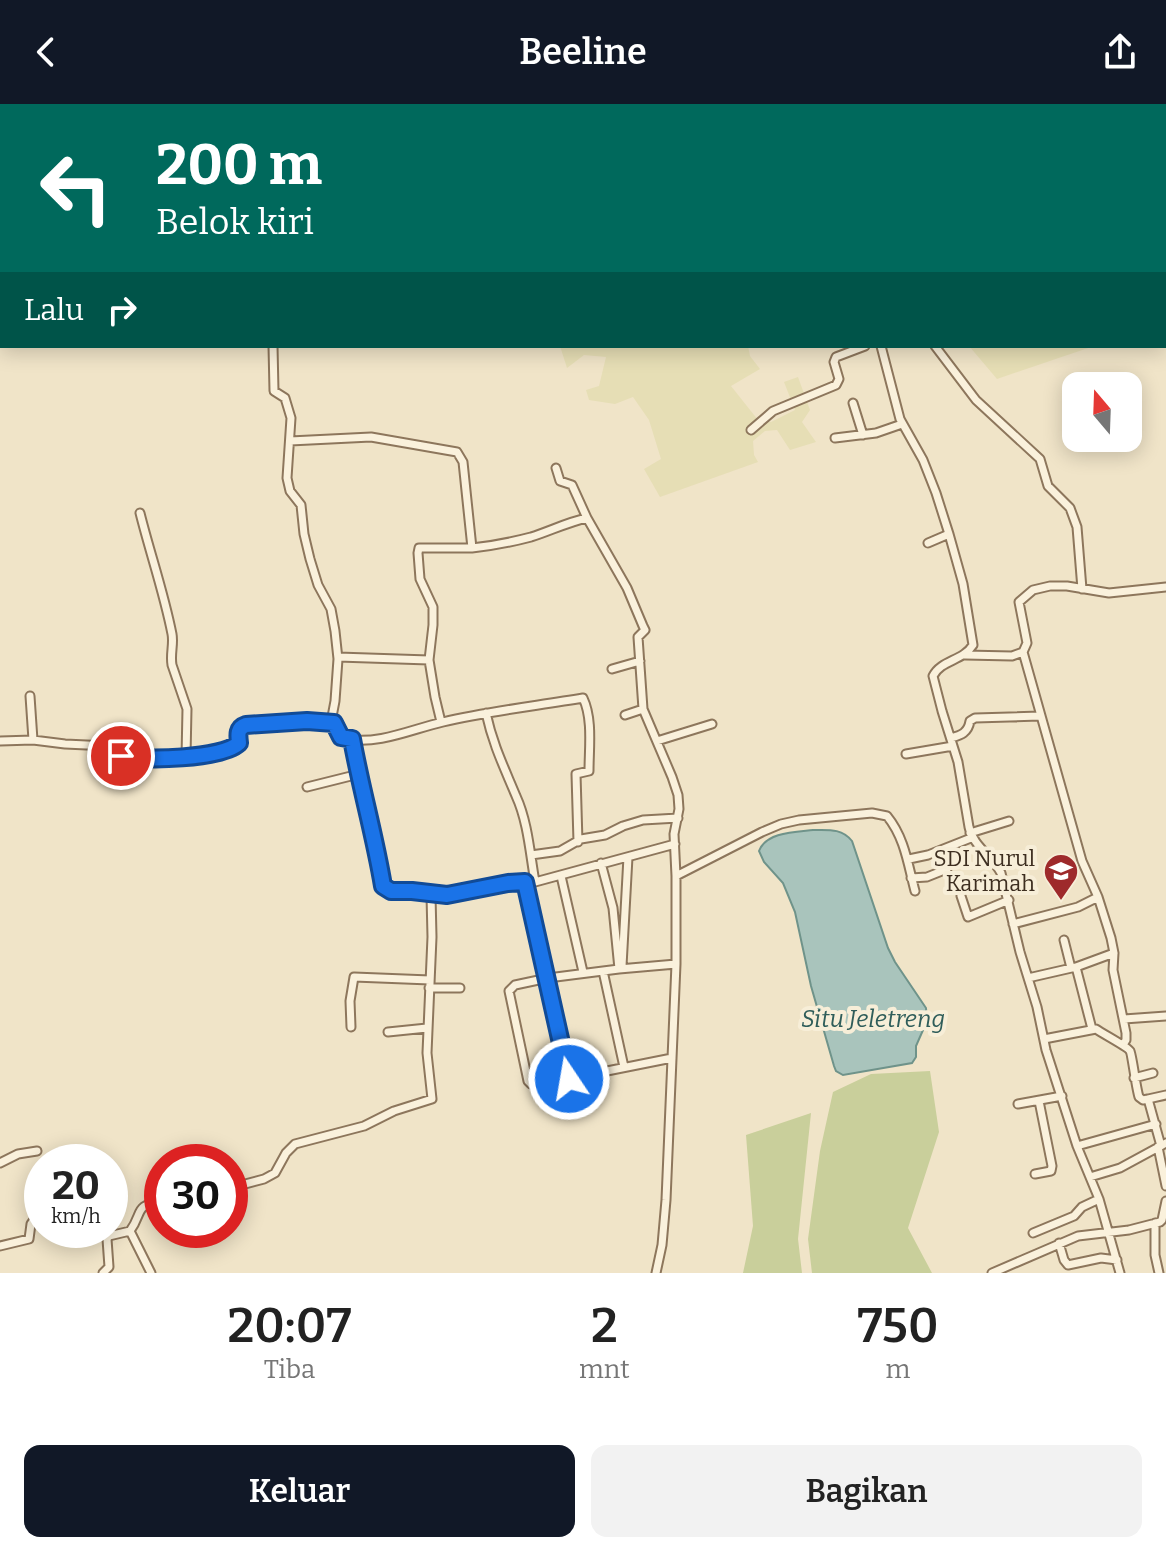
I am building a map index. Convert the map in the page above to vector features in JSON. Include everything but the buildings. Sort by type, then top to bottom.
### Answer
[{"type":"street","points":[[109,104],[134,104]]},
{"type":"street","points":[[273,348],[274,391],[285,398],[291,418],[287,478],[290,491],[301,505],[304,534],[318,585],[333,619],[338,657],[331,722]]},
{"type":"street","points":[[751,430],[773,411],[836,385],[839,379],[834,362],[836,357],[860,348]]},
{"type":"street","points":[[882,348],[902,424],[923,460],[936,493],[963,584],[971,649],[938,668],[933,676],[958,762],[971,835],[997,866],[1009,900],[1044,1039],[1077,1146],[1099,1199],[1120,1273]]},
{"type":"street","points":[[937,348],[976,400],[1040,459],[1048,486],[1070,508],[1077,527],[1082,589]]},
{"type":"street","points":[[853,403],[863,435]]},
{"type":"street","points":[[835,438],[887,430],[902,424]]},
{"type":"street","points":[[290,441],[371,437],[457,452],[463,462],[472,548]]},
{"type":"street","points":[[556,468],[560,481],[572,485],[587,518],[610,555],[645,630],[638,637],[643,709],[678,795],[674,834],[676,964],[666,1200],[656,1273]]},
{"type":"street","points":[[140,513],[171,630],[173,642],[170,658],[187,709],[186,757]]},
{"type":"street","points":[[441,722],[429,660],[433,607],[420,579],[419,548],[472,548],[532,536],[587,518]]},
{"type":"street","points":[[928,543],[949,534]]},
{"type":"street","points":[[1123,1045],[1126,1033],[1113,970],[1111,938],[1082,861],[1040,716],[1023,652],[1027,643],[1019,602],[1033,590],[1050,586],[1109,593],[1166,587]]},
{"type":"street","points":[[965,655],[1012,656],[1023,652]]},
{"type":"street","points":[[338,657],[429,660]]},
{"type":"street","points":[[612,669],[640,661]]},
{"type":"street","points":[[30,696],[33,740]]},
{"type":"street","points":[[0,741],[33,740],[108,746],[115,754],[136,759],[186,757],[235,747],[239,743],[240,729],[246,725],[331,722],[341,737],[392,736],[486,713],[583,698],[588,722],[589,771],[576,774],[578,842]]},
{"type":"street","points":[[625,715],[643,709]]},
{"type":"street","points":[[486,713],[490,733],[520,808],[535,882]]},
{"type":"street","points":[[906,754],[952,742],[966,732],[970,721],[975,718],[1040,716]]},
{"type":"street","points":[[657,741],[712,724]]},
{"type":"street","points":[[352,739],[383,886],[391,891],[447,895],[508,883],[535,882],[675,844]]},
{"type":"street","points":[[307,787],[359,774]]},
{"type":"street","points":[[676,876],[772,827],[799,820],[872,813],[887,816],[893,823],[909,859],[915,891]]},
{"type":"street","points":[[531,855],[560,851],[643,820],[678,818]]},
{"type":"street","points":[[909,859],[945,849],[971,835],[1009,821]]},
{"type":"street","points":[[621,969],[628,857]]},
{"type":"street","points":[[601,863],[613,908],[621,969]]},
{"type":"street","points":[[911,878],[927,877],[947,869]]},
{"type":"street","points":[[561,876],[583,972]]},
{"type":"street","points":[[525,882],[569,1079]]},
{"type":"street","points":[[248,1183],[275,1173],[295,1144],[364,1126],[394,1111],[431,1100],[427,1028],[431,895]]},
{"type":"street","points":[[961,896],[968,917],[1009,900]]},
{"type":"street","points":[[1013,924],[1078,907],[1098,897]]},
{"type":"street","points":[[1064,940],[1092,1029]]},
{"type":"street","points":[[1028,978],[1073,968],[1114,953]]},
{"type":"street","points":[[672,1058],[531,1084],[509,996],[515,985],[548,978],[676,964]]},
{"type":"street","points":[[603,971],[624,1067]]},
{"type":"street","points":[[351,1027],[354,977],[460,988]]},
{"type":"street","points":[[1124,1019],[1166,1016]]},
{"type":"street","points":[[388,1032],[427,1028]]},
{"type":"street","points":[[1044,1039],[1096,1029],[1131,1052],[1139,1097],[1143,1100],[1166,1095]]},
{"type":"street","points":[[1134,1078],[1153,1073]]},
{"type":"street","points":[[1018,1104],[1062,1096]]},
{"type":"street","points":[[1148,1099],[1162,1145],[1166,1186]]},
{"type":"street","points":[[1035,1174],[1051,1171],[1052,1166],[1039,1101]]},
{"type":"street","points":[[1077,1146],[1156,1124]]},
{"type":"street","points":[[1090,1177],[1120,1168],[1162,1145]]},
{"type":"street","points":[[0,1163],[24,1153]]},
{"type":"street","points":[[1033,1233],[1074,1216],[1082,1207],[1099,1199]]},
{"type":"street","points":[[992,1273],[1078,1236],[1155,1223],[1162,1220],[1166,1201]]},
{"type":"street","points":[[103,1273],[109,1267],[107,1239],[130,1231],[144,1206]]},
{"type":"street","points":[[1155,1223],[1155,1255],[1159,1273]]},
{"type":"street","points":[[130,1231],[151,1273]]},
{"type":"street","points":[[0,1246],[24,1240]]},
{"type":"street","points":[[1059,1243],[1068,1265],[1101,1258],[1117,1260]]},
{"type":"shaded area","points":[[561,348],[748,348],[750,356],[760,369],[731,386],[758,420],[771,422],[795,410],[784,382],[798,377],[810,410],[802,422],[816,442],[790,450],[777,430],[765,431],[753,441],[758,462],[660,497],[644,469],[661,459],[649,420],[633,397],[615,404],[589,400],[586,390],[599,386],[606,357],[584,355],[567,368]]},
{"type":"shaded area","points":[[971,348],[1088,348],[997,379]]},
{"type":"green space","points":[[930,1071],[939,1132],[908,1228],[932,1273],[812,1273],[808,1239],[820,1151],[833,1092],[871,1074]]},
{"type":"green space","points":[[811,1113],[798,1239],[802,1273],[743,1273],[753,1226],[746,1135]]},
{"type":"water","name":"Situ Jeletreng","points":[[813,830],[839,832],[852,841],[888,948],[926,1008],[927,1021],[912,1063],[843,1075],[836,1071],[811,986],[795,912],[783,883],[764,862],[759,851],[774,837]]},
{"type":"place","name":"SDI Nurul Karimah","points":[[1061,902]]},
{"type":"route","points":[[121,756],[136,759],[189,756],[231,749],[239,743],[239,732],[246,725],[307,721],[334,723],[341,737],[352,739],[386,889],[447,895],[525,882],[569,1079]]}]
